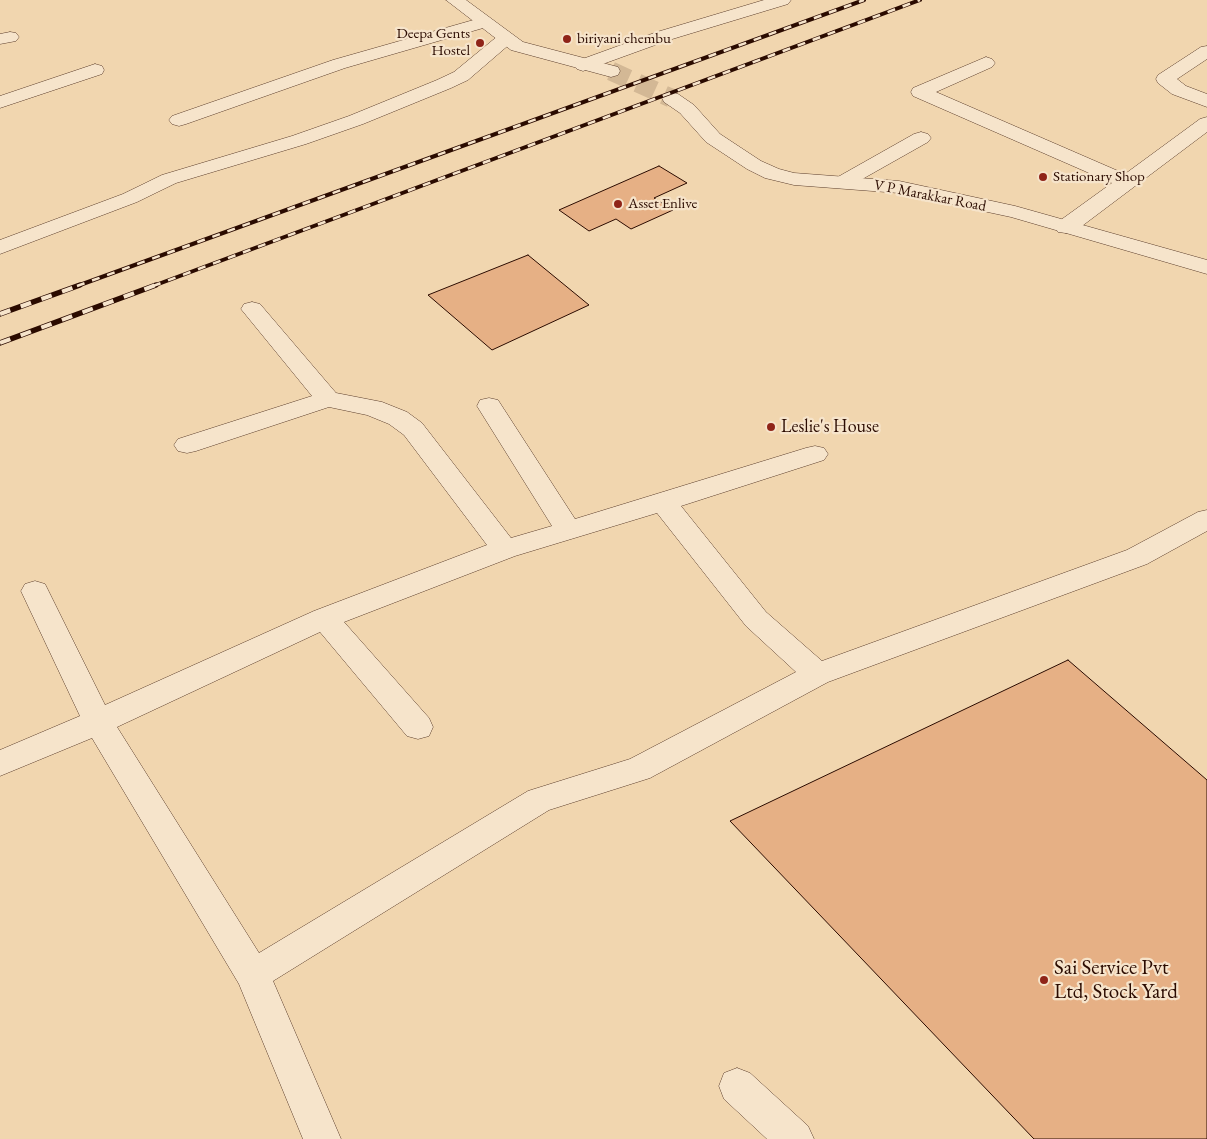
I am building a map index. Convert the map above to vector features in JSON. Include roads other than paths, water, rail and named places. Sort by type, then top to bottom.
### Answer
[{"type":"street","points":[[456,0],[517,46],[532,52],[612,71]]},
{"type":"street","points":[[583,65],[663,36],[782,0]]},
{"type":"street","points":[[179,120],[339,64],[484,22]]},
{"type":"street","points":[[0,247],[130,198],[169,179],[299,140],[356,120],[435,88],[461,76],[506,39]]},
{"type":"street","points":[[1207,51],[1165,79],[1180,90],[1207,101]]},
{"type":"street","points":[[986,63],[920,92],[1127,182]]},
{"type":"street","points":[[0,102],[95,70]]},
{"type":"street","name":"V P Marakkar Road","points":[[671,98],[686,109],[713,138],[754,165],[772,174],[794,179],[899,188],[1015,212],[1207,267]]},
{"type":"street","points":[[1066,227],[1207,123]]},
{"type":"street","points":[[843,182],[920,138]]},
{"type":"street","points":[[252,309],[328,398]]},
{"type":"street","points":[[188,445],[328,398],[387,413],[398,418],[413,429],[504,550]]},
{"type":"street","points":[[490,406],[569,530]]},
{"type":"street","points":[[0,764],[98,722],[324,618],[504,550],[815,454]]},
{"type":"street","points":[[663,502],[756,619],[818,674]]},
{"type":"street","points":[[254,975],[539,800],[639,769],[818,674],[1137,557],[1207,519]]},
{"type":"street","points":[[35,591],[98,722],[254,975],[322,1139]]},
{"type":"street","points":[[324,618],[418,727]]},
{"type":"street","points":[[738,1086],[795,1139]]},
{"type":"tunnel","points":[[611,71],[671,98]]},
{"type":"railway","points":[[77,286],[864,0]]},
{"type":"railway","points":[[153,286],[920,0]]},
{"type":"railway","points":[[0,314],[80,285]]},
{"type":"railway","points":[[0,343],[156,285]]},
{"type":"place","name":"biriyani chembu","points":[[567,39]]},
{"type":"place","name":"Deepa Gents Hostel","points":[[480,43]]},
{"type":"place","name":"Stationary Shop","points":[[1043,177]]},
{"type":"place","name":"Asset Enlive","points":[[618,204]]},
{"type":"place","name":"Leslie's House","points":[[771,427]]},
{"type":"place","name":"Sai Service Pvt Ltd, Stock Yard","points":[[1044,980]]}]
